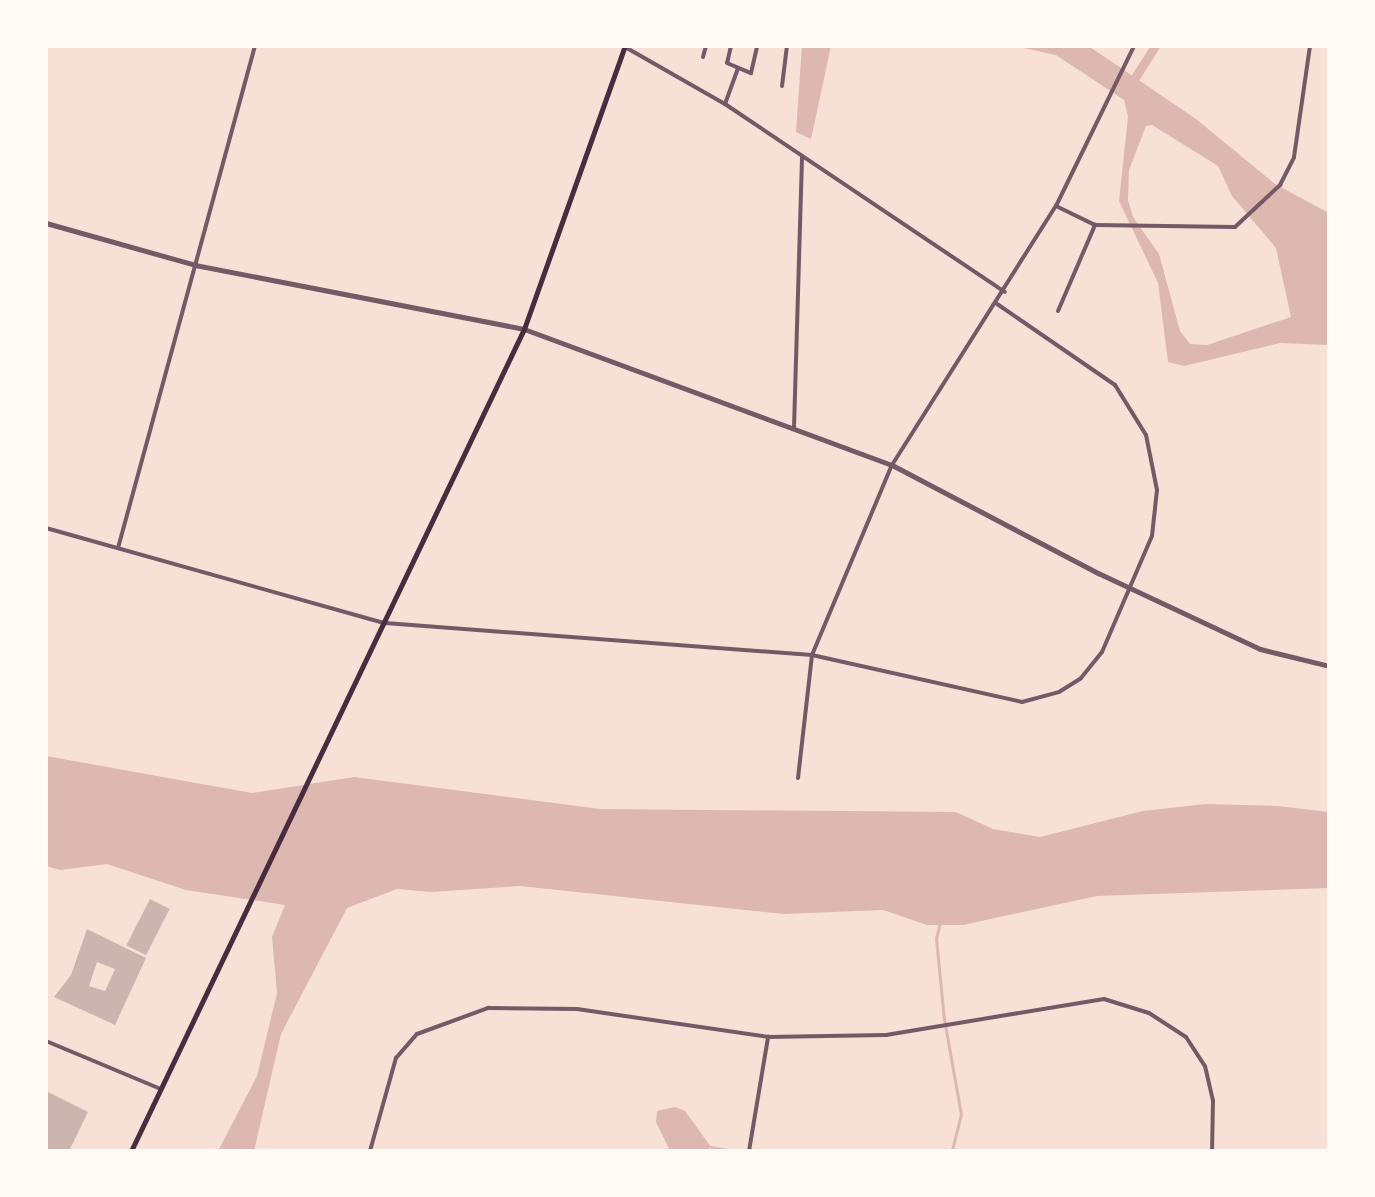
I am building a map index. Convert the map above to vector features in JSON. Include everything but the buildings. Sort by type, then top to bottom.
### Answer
[{"type":"main road","points":[[131,1151],[335,730],[524,329],[625,47]]},
{"type":"street","points":[[118,548],[255,46]]},
{"type":"street","points":[[703,57],[706,46]]},
{"type":"street","points":[[731,46],[727,63],[751,73],[757,46]]},
{"type":"street","points":[[782,86],[787,46]]},
{"type":"street","points":[[798,778],[812,655],[892,465],[1005,292],[1056,206],[1103,118],[1134,46]]},
{"type":"street","points":[[1056,206],[1095,225],[1235,227],[1244,222],[1280,185],[1294,157],[1310,46]]},
{"type":"street","points":[[625,47],[725,104],[1005,292]]},
{"type":"street","points":[[725,104],[738,69]]},
{"type":"street","points":[[794,428],[802,156]]},
{"type":"street","points":[[46,223],[195,265],[524,329],[892,465],[1131,588],[1260,649],[1329,666]]},
{"type":"street","points":[[1058,311],[1095,225]]},
{"type":"street","points":[[46,528],[385,623],[812,655],[1022,702],[1059,692],[1081,678],[1102,652],[1152,536],[1157,507],[1156,469],[1146,435],[1115,385],[997,304]]},
{"type":"street","points":[[370,1151],[396,1058],[417,1034],[449,1018],[525,1005],[768,1037],[886,1035],[1104,999],[1149,1013],[1186,1037],[1205,1066],[1213,1101],[1212,1151]]},
{"type":"street","points":[[749,1151],[768,1037]]},
{"type":"street","points":[[46,1041],[161,1089]]},
{"type":"shaded area","points":[[802,46],[831,46],[811,139],[796,132]]},
{"type":"shaded area","points":[[1014,46],[1090,47],[1196,119],[1275,184],[1329,213],[1329,345],[1280,343],[1184,366],[1168,362],[1158,283],[1119,201],[1128,117],[1124,100],[1056,55]],"holes":[[[1152,125],[1218,166],[1232,196],[1276,248],[1291,317],[1207,345],[1190,344],[1180,331],[1159,254],[1133,217],[1128,200],[1129,170],[1146,126]]]},
{"type":"shaded area","points":[[46,756],[252,793],[354,777],[600,809],[956,812],[993,829],[1040,837],[1143,811],[1205,804],[1278,806],[1329,812],[1329,888],[1097,896],[963,925],[927,925],[883,910],[784,914],[520,886],[431,892],[397,889],[347,908],[281,1034],[254,1151],[218,1151],[257,1076],[277,993],[272,937],[285,905],[186,890],[107,864],[60,870],[46,866]]},
{"type":"shaded area","points":[[675,1107],[685,1111],[711,1147],[706,1151],[670,1151],[656,1122],[657,1111]]},
{"type":"waterway","points":[[1129,87],[1155,46]]},
{"type":"waterway","points":[[940,922],[936,938],[944,1019],[961,1114],[952,1151]]},
{"type":"waterway","points":[[711,1147],[732,1151]]}]
